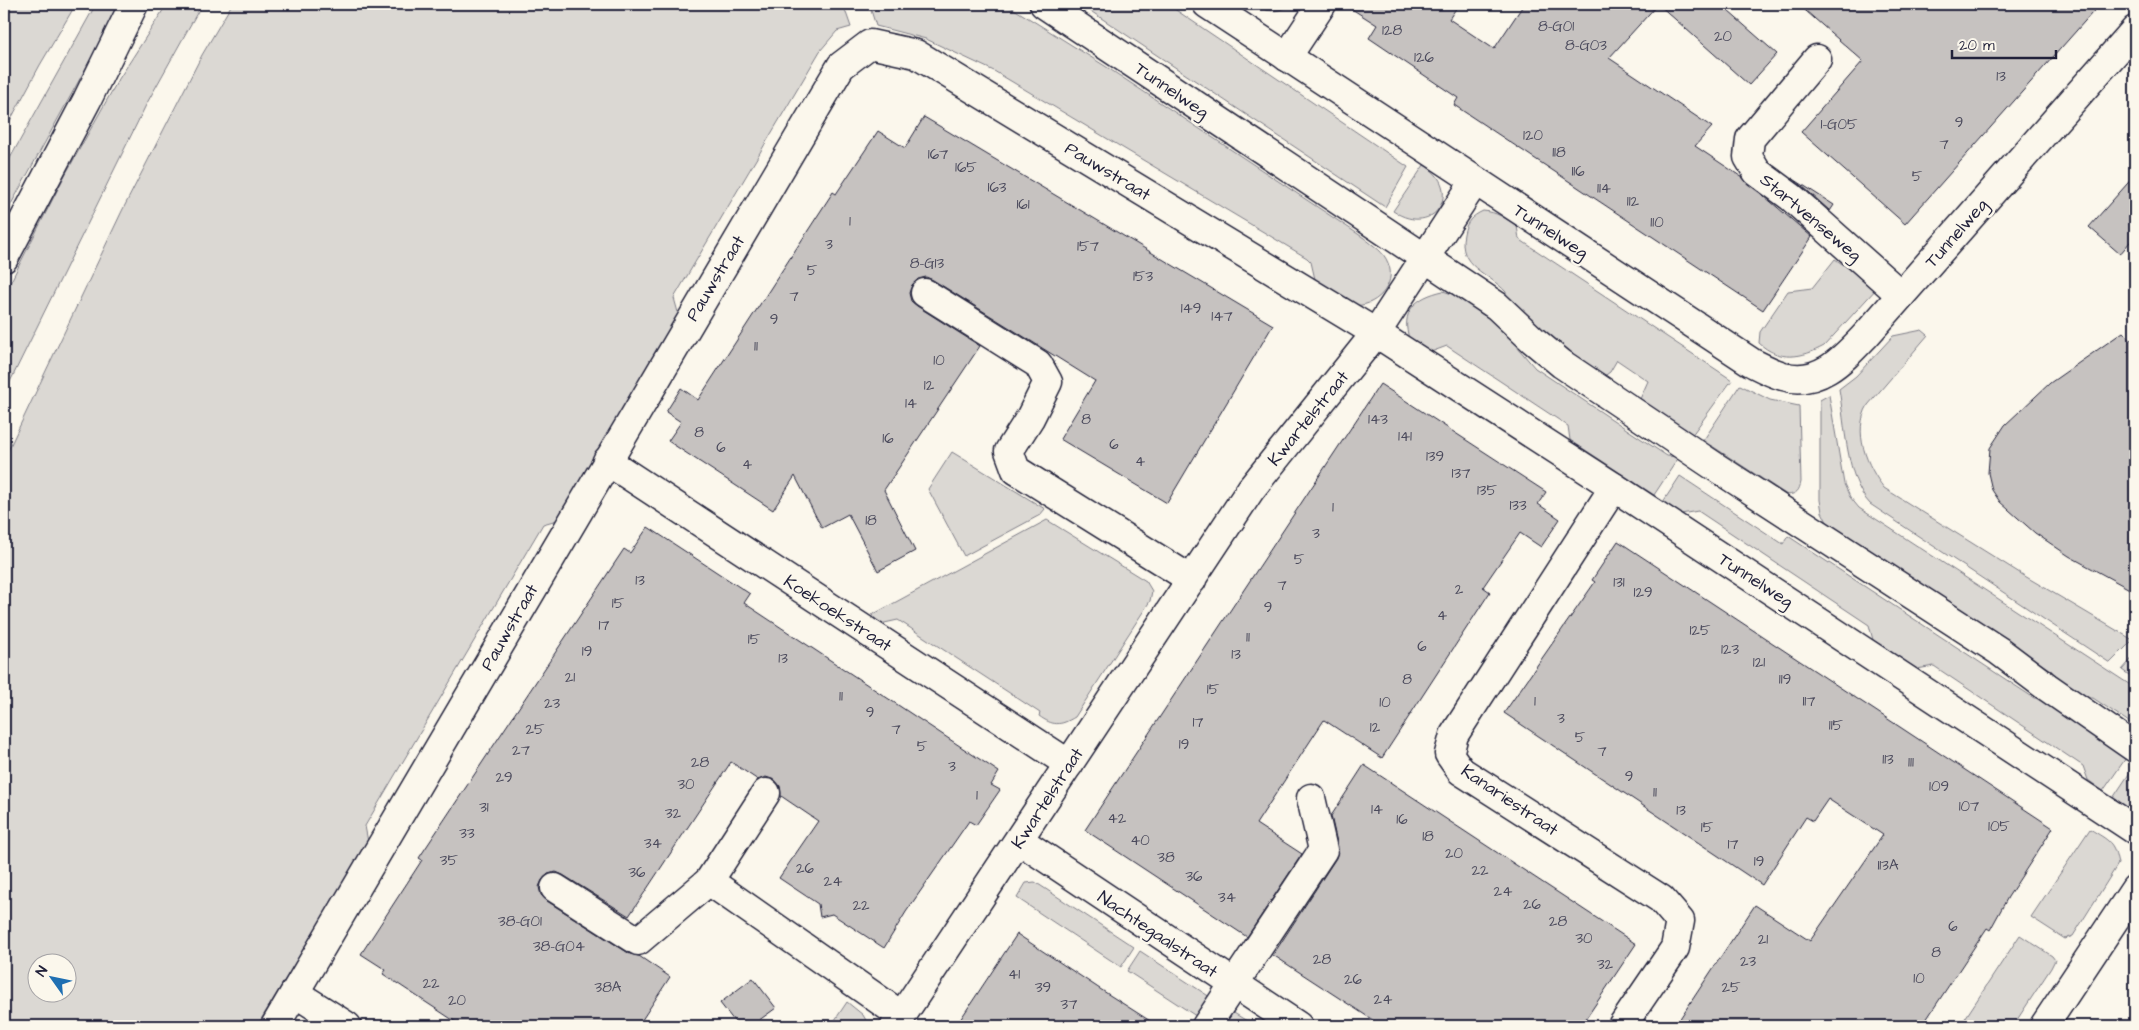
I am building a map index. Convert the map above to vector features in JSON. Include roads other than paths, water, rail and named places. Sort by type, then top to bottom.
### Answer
[{"type":"street","points":[[4,258],[88,100],[134,4]]},
{"type":"street","points":[[88,100],[154,4]]},
{"type":"street","name":"Tunnelweg","points":[[1044,4],[1497,306],[1562,364],[1717,468],[1999,651],[2135,748]]},
{"type":"street","name":"Tunnelweg","points":[[1207,4],[1750,362],[1784,377],[1809,379],[1837,366],[2135,30]]},
{"type":"street","points":[[1287,57],[1322,4]]},
{"type":"street","name":"Pauwstraat","points":[[275,1026],[842,66],[870,44],[916,54],[1376,333]]},
{"type":"street","name":"Startvenseweg","points":[[1817,59],[1750,139],[1748,157],[1757,172],[1791,197],[1901,295]]},
{"type":"street","points":[[1426,259],[1475,181]]},
{"type":"street","name":"Kwartelstraat","points":[[709,881],[898,1021],[1252,488],[1376,333],[1426,259]]},
{"type":"street","points":[[925,293],[1038,364],[1048,382],[1030,418],[1009,451],[1016,470],[1192,580]]},
{"type":"street","name":"Tunnelweg","points":[[1376,333],[1614,487],[2135,830]]},
{"type":"street","name":"Koekoekstraat","points":[[607,461],[1069,764]]},
{"type":"street","name":"Kanariestraat","points":[[1614,487],[1454,734],[1449,754],[1461,771],[1661,899],[1680,921],[1675,948],[1622,1026]]},
{"type":"street","points":[[556,888],[638,941],[709,881],[766,793]]},
{"type":"street","points":[[1206,1026],[1323,850],[1311,798]]},
{"type":"street","name":"Nachtegaalstraat","points":[[1019,840],[1298,1026]]},
{"type":"street","points":[[2044,1026],[2135,889]]},
{"type":"street","points":[[295,992],[347,1026]]}]
